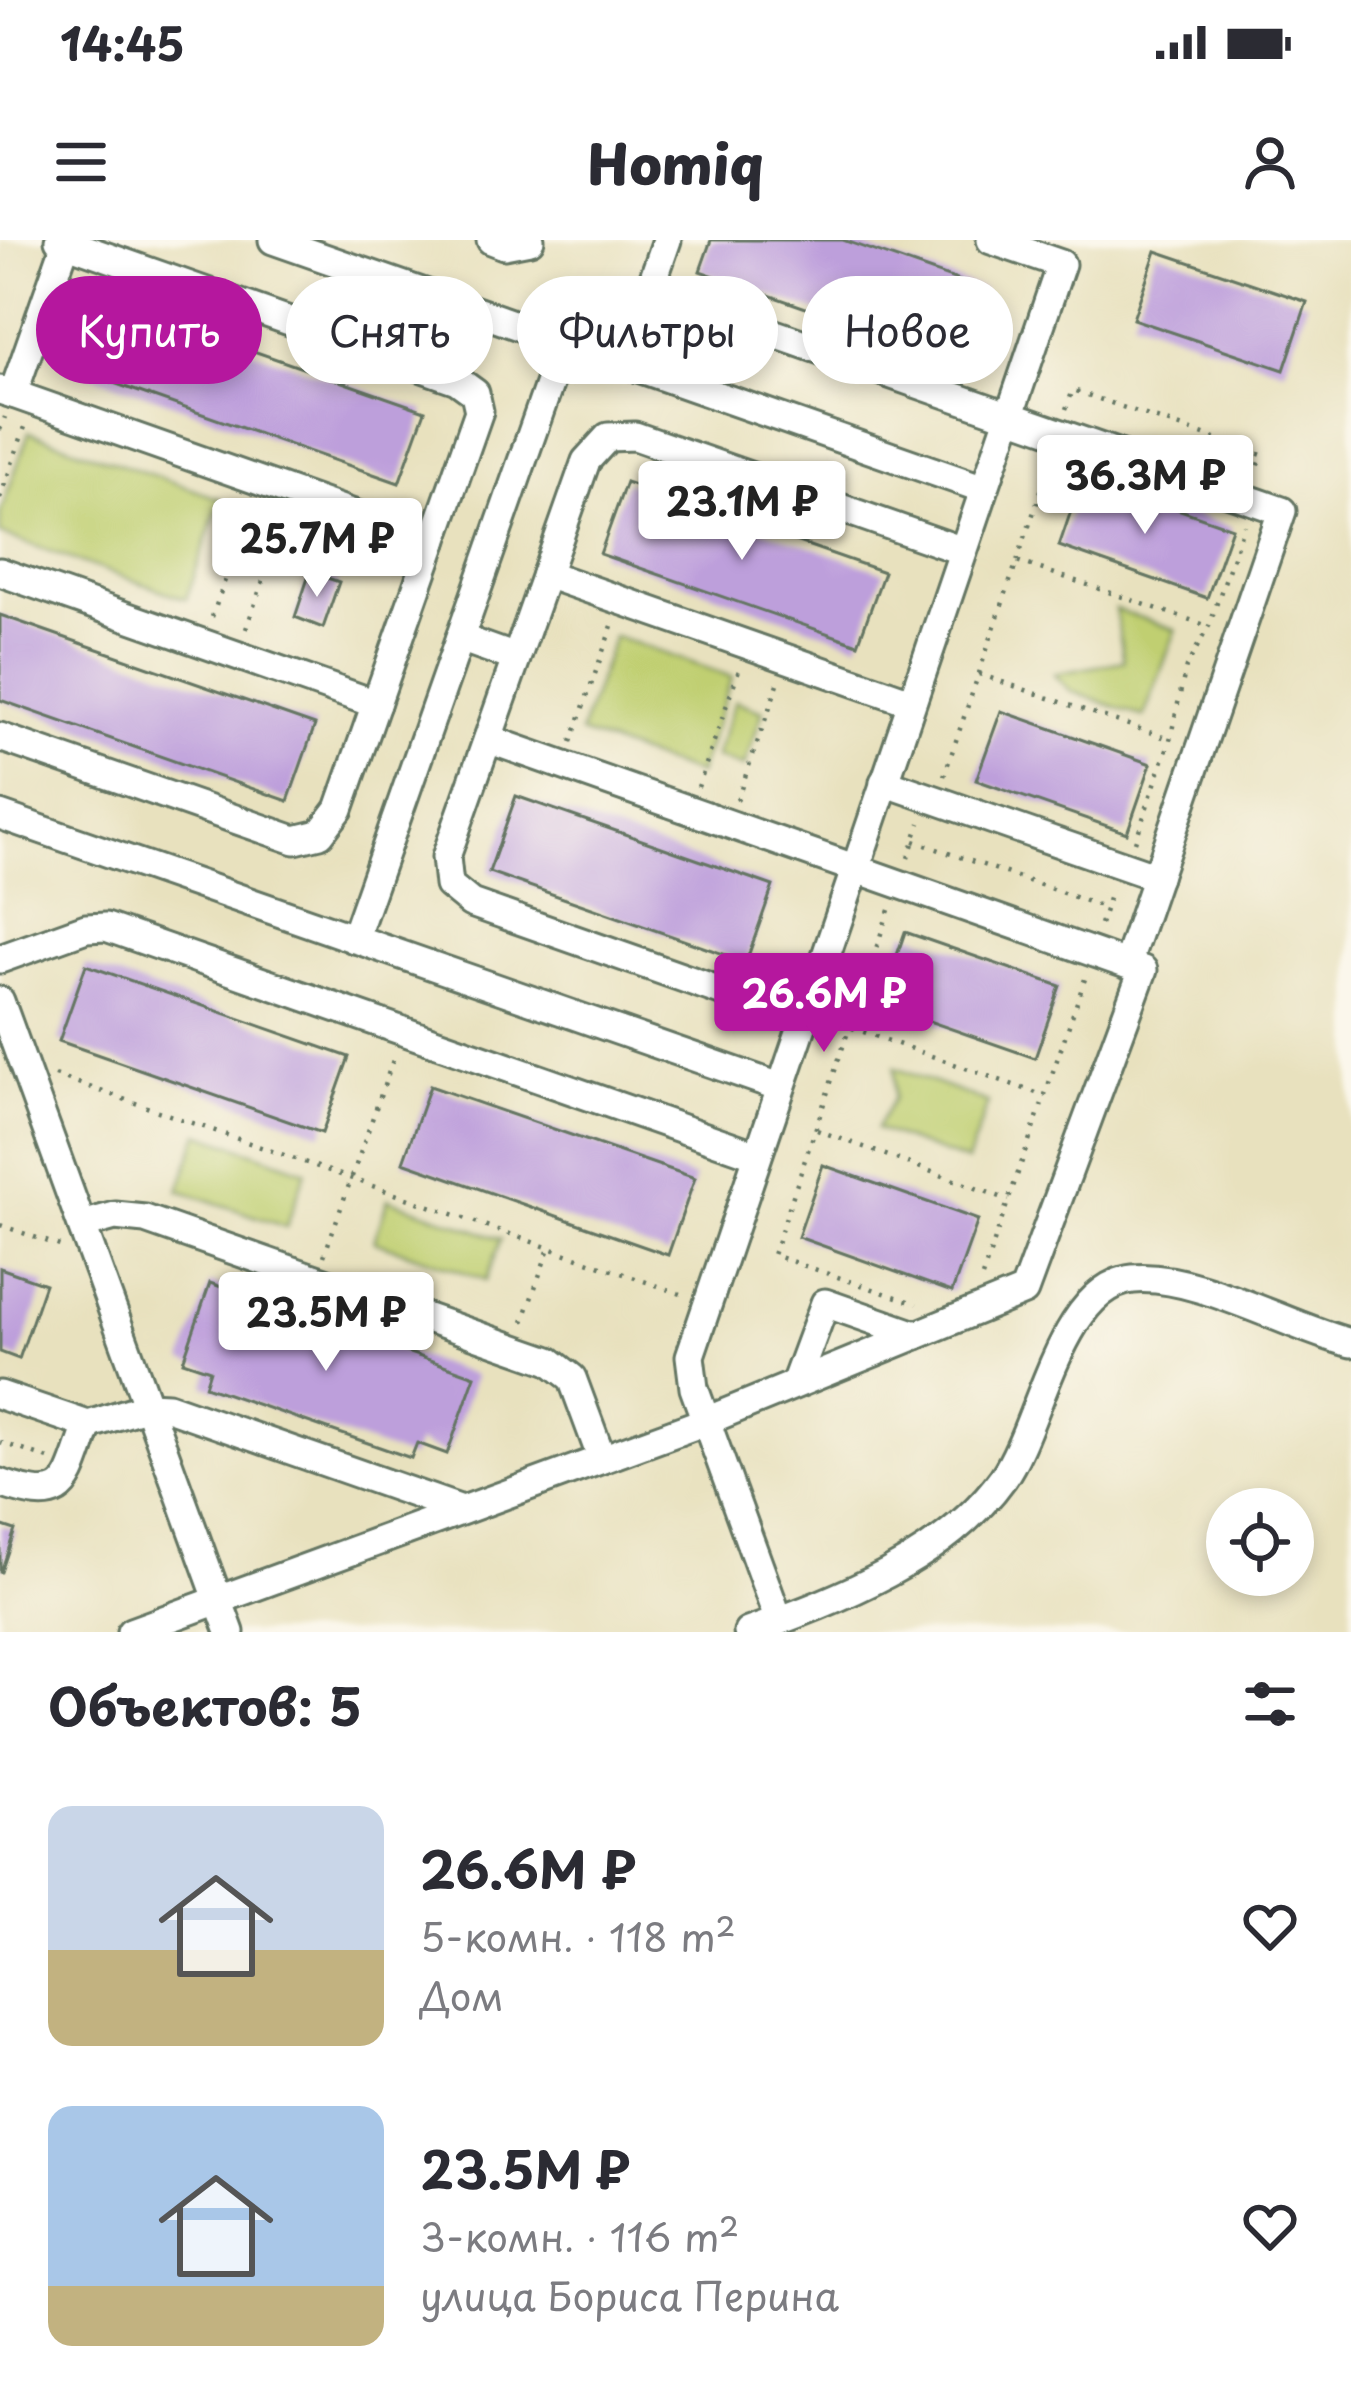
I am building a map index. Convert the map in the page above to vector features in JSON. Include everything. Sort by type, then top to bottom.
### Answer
[{"type":"street","points":[[273,240],[517,326]]},
{"type":"street","points":[[491,240],[504,245],[530,240]]},
{"type":"street","points":[[655,276],[667,240]]},
{"type":"street","points":[[779,1621],[689,1366],[706,1304],[1061,264],[992,240]]},
{"type":"street","points":[[0,737],[295,840],[308,839],[332,823],[340,809],[434,542],[479,411],[467,385],[64,241],[16,395],[434,542]]},
{"type":"street","points":[[131,1632],[706,1421],[1024,1291],[1135,967],[1157,877],[1282,511],[778,335]]},
{"type":"street","points":[[354,939],[549,384]]},
{"type":"street","points":[[684,384],[984,490]]},
{"type":"street","points":[[803,1020],[458,896],[449,885],[446,856],[595,446],[622,434],[963,551]]},
{"type":"street","points":[[0,572],[376,704]]},
{"type":"street","points":[[546,574],[911,703]]},
{"type":"street","points":[[460,638],[516,658]]},
{"type":"street","points":[[488,740],[899,884],[1080,959],[1135,967]]},
{"type":"street","points":[[884,782],[1157,877]]},
{"type":"street","points":[[0,815],[780,1087]]},
{"type":"street","points":[[0,959],[86,928],[106,927],[757,1155]]},
{"type":"street","points":[[0,1001],[230,1632]]},
{"type":"street","points":[[82,1225],[115,1216],[145,1219],[550,1361],[572,1378],[602,1459]]},
{"type":"street","points":[[748,1632],[904,1564],[962,1521],[1004,1478],[1078,1318],[1100,1291],[1131,1279],[1171,1281],[1351,1343]]},
{"type":"street","points":[[795,1384],[825,1303],[916,1335]]},
{"type":"street","points":[[0,1395],[88,1425],[148,1406],[168,1407],[462,1510]]},
{"type":"street","points":[[0,1483],[47,1496],[65,1484],[88,1425]]},
{"type":"path","points":[[916,1303],[772,1255],[914,841],[935,800],[979,674],[1073,390],[1262,455],[1252,500],[1209,626],[1186,667],[1170,740],[1127,866],[1080,959],[1087,973],[982,1278]]},
{"type":"path","points":[[0,498],[16,395]]},
{"type":"path","points":[[203,643],[260,481]]},
{"type":"path","points":[[236,655],[293,493]]},
{"type":"path","points":[[1017,561],[1240,636]]},
{"type":"path","points":[[563,766],[621,600]]},
{"type":"path","points":[[690,810],[748,645]]},
{"type":"path","points":[[729,824],[787,658]]},
{"type":"path","points":[[979,674],[1200,750]]},
{"type":"path","points":[[914,841],[1106,908]]},
{"type":"path","points":[[850,1027],[1045,1096]]},
{"type":"path","points":[[316,1279],[403,1030]]},
{"type":"path","points":[[23,1066],[706,1304]]},
{"type":"path","points":[[815,1130],[1009,1200]]},
{"type":"path","points":[[0,1225],[94,1258]]},
{"type":"path","points":[[514,1348],[549,1248]]},
{"type":"path","points":[[0,1442],[73,1467]]},
{"type":"green space","points":[[29,432],[221,499],[186,599],[0,534],[0,514]]},
{"type":"green space","points":[[1115,609],[1176,630],[1144,717],[1070,691],[1054,674],[1124,661]]},
{"type":"green space","points":[[614,636],[732,677],[698,774],[580,733]]},
{"type":"green space","points":[[735,701],[763,711],[744,767],[715,757]]},
{"type":"green space","points":[[895,1068],[988,1103],[967,1162],[876,1129],[894,1098]]},
{"type":"green space","points":[[199,1133],[306,1171],[286,1227],[179,1190]]},
{"type":"green space","points":[[388,1199],[501,1239],[486,1280],[374,1241]]},
{"type":"building","points":[[711,240],[843,240],[946,276],[802,276],[802,307],[778,298],[778,276],[714,276],[700,271]]},
{"type":"building","points":[[1156,251],[1307,302],[1284,370],[1133,319]]},
{"type":"building","points":[[262,354],[286,362],[286,384],[348,384],[425,411],[399,483],[117,384],[262,384]]},
{"type":"building","points":[[1083,476],[1232,528],[1207,598],[1059,546]]},
{"type":"building","points":[[626,482],[884,572],[858,644],[600,554]]},
{"type":"building","points":[[310,572],[339,582],[323,628],[295,617]]},
{"type":"building","points":[[0,615],[315,725],[288,801],[0,700]]},
{"type":"building","points":[[1001,711],[1151,764],[1127,833],[976,780]]},
{"type":"building","points":[[516,796],[773,886],[746,962],[489,872]]},
{"type":"building","points":[[905,932],[1060,986],[1035,1058],[880,1004]]},
{"type":"building","points":[[86,965],[349,1057],[322,1133],[59,1041]]},
{"type":"building","points":[[430,1086],[695,1178],[668,1255],[403,1162]]},
{"type":"building","points":[[823,1165],[978,1220],[952,1292],[798,1237]]},
{"type":"building","points":[[0,1268],[45,1284],[19,1359],[0,1352]]},
{"type":"building","points":[[210,1283],[475,1376],[447,1454],[417,1443],[411,1458],[205,1386],[210,1370],[183,1361]]},
{"type":"building","points":[[0,1525],[15,1530],[1,1572],[0,1572]]}]
